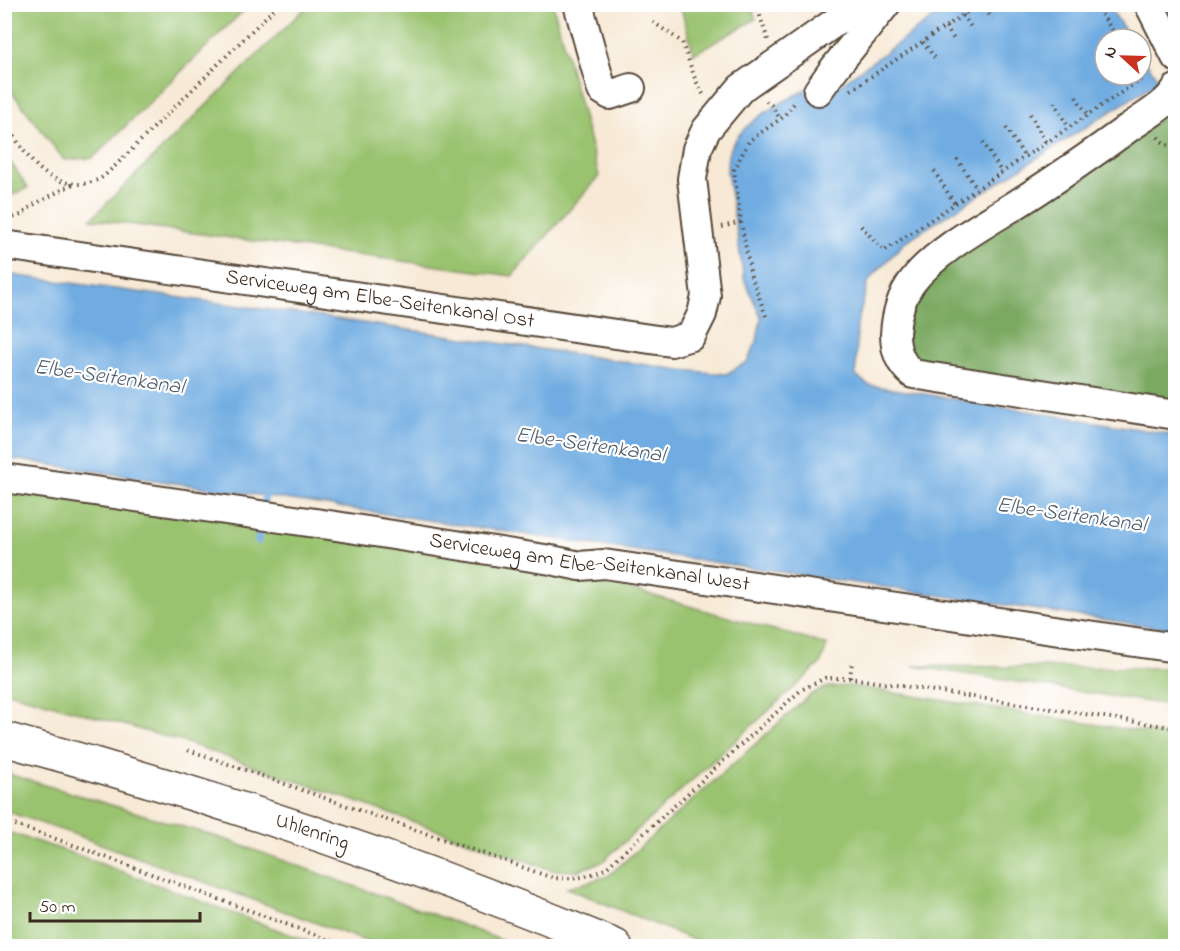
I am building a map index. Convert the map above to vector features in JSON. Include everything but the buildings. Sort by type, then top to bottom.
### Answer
[{"type":"highway","points":[[4,732],[37,748]]},
{"type":"highway","name":"Uhlenring","points":[[4,739],[182,791],[326,838],[469,889],[615,946]]},
{"type":"lane","points":[[578,4],[602,90],[610,95],[631,87]]},
{"type":"lane","name":"Serviceweg am Elbe-Seitenkanal Ost","points":[[4,245],[671,342],[691,336],[702,315],[706,296],[692,179],[697,149],[706,130],[741,88],[861,4]]},
{"type":"lane","points":[[819,95],[833,70],[885,4]]},
{"type":"lane","points":[[1149,4],[1176,57]]},
{"type":"lane","points":[[1176,89],[1172,96],[1154,110],[1071,170],[950,247],[922,270],[902,299],[895,338],[898,355],[904,366],[913,374],[1176,415]]},
{"type":"lane","name":"Serviceweg am Elbe-Seitenkanal West","points":[[4,478],[262,515],[580,566],[604,564],[1176,648]]},
{"type":"path","points":[[4,121],[45,175],[61,182],[80,185],[99,179],[115,166],[279,4]]},
{"type":"path","points":[[756,4],[777,63]]},
{"type":"path","points":[[766,316],[751,276],[734,170],[749,141],[819,95],[923,42],[980,4],[992,19]]},
{"type":"path","points":[[1095,4],[1110,27]]},
{"type":"path","points":[[963,15],[974,30]]},
{"type":"path","points":[[653,22],[682,42],[696,81],[716,117]]},
{"type":"path","points":[[945,27],[955,41]]},
{"type":"path","points":[[923,42],[934,58]]},
{"type":"path","points":[[861,226],[885,251],[1130,87]]},
{"type":"path","points":[[1076,97],[1088,115]]},
{"type":"path","points":[[1053,102],[1069,128]]},
{"type":"path","points":[[772,106],[780,119]]},
{"type":"path","points":[[1030,114],[1046,143]]},
{"type":"path","points":[[1006,128],[1025,157]]},
{"type":"path","points":[[1161,141],[1176,150]]},
{"type":"path","points":[[983,142],[1002,173]]},
{"type":"path","points":[[957,159],[977,189]]},
{"type":"path","points":[[934,171],[955,204]]},
{"type":"path","points":[[4,219],[21,215],[73,184]]},
{"type":"path","points":[[730,225],[741,222]]},
{"type":"path","points":[[850,678],[852,661]]},
{"type":"path","points":[[188,750],[553,878],[575,879],[605,869],[801,690],[825,678],[850,678],[1176,728]]},
{"type":"path","points":[[4,821],[345,946]]},
{"type":"green space","points":[[5,4],[249,5],[93,158],[64,160],[5,83]]},
{"type":"green space","points":[[308,5],[553,5],[599,176],[512,276],[91,219]]},
{"type":"green space","points":[[680,5],[751,5],[756,19],[694,54]]},
{"type":"green space","points":[[1175,109],[1175,408],[916,368],[907,338],[907,304],[926,277]]},
{"type":"green space","points":[[5,154],[28,188],[4,198]]},
{"type":"green space","points":[[4,488],[548,566],[827,645],[821,663],[602,862],[576,871],[552,870],[187,743],[5,691]]},
{"type":"green space","points":[[913,666],[1175,668],[1175,706]]},
{"type":"green space","points":[[851,686],[1175,737],[1175,946],[708,946],[567,888],[608,876],[810,695],[828,687]]},
{"type":"green space","points":[[5,773],[224,839],[515,946],[379,946],[5,811]]},
{"type":"green space","points":[[4,831],[72,853],[321,946],[5,946]]},
{"type":"water","name":"Elbe-Seitenkanal","points":[[951,5],[1108,5],[1123,27],[1093,27],[1093,87],[1150,87],[906,241],[869,280],[857,324],[856,376],[869,385],[1175,435],[1175,630],[5,458],[5,274],[323,317],[681,370],[726,374],[747,362],[757,341],[761,317],[744,279],[727,171],[728,154],[743,130],[777,105],[812,86],[824,96]]},
{"type":"water","points":[[1153,72],[1159,81],[1153,85]]},
{"type":"waterway","points":[[263,509],[265,497]]},
{"type":"waterway","points":[[258,541],[261,520]]}]
